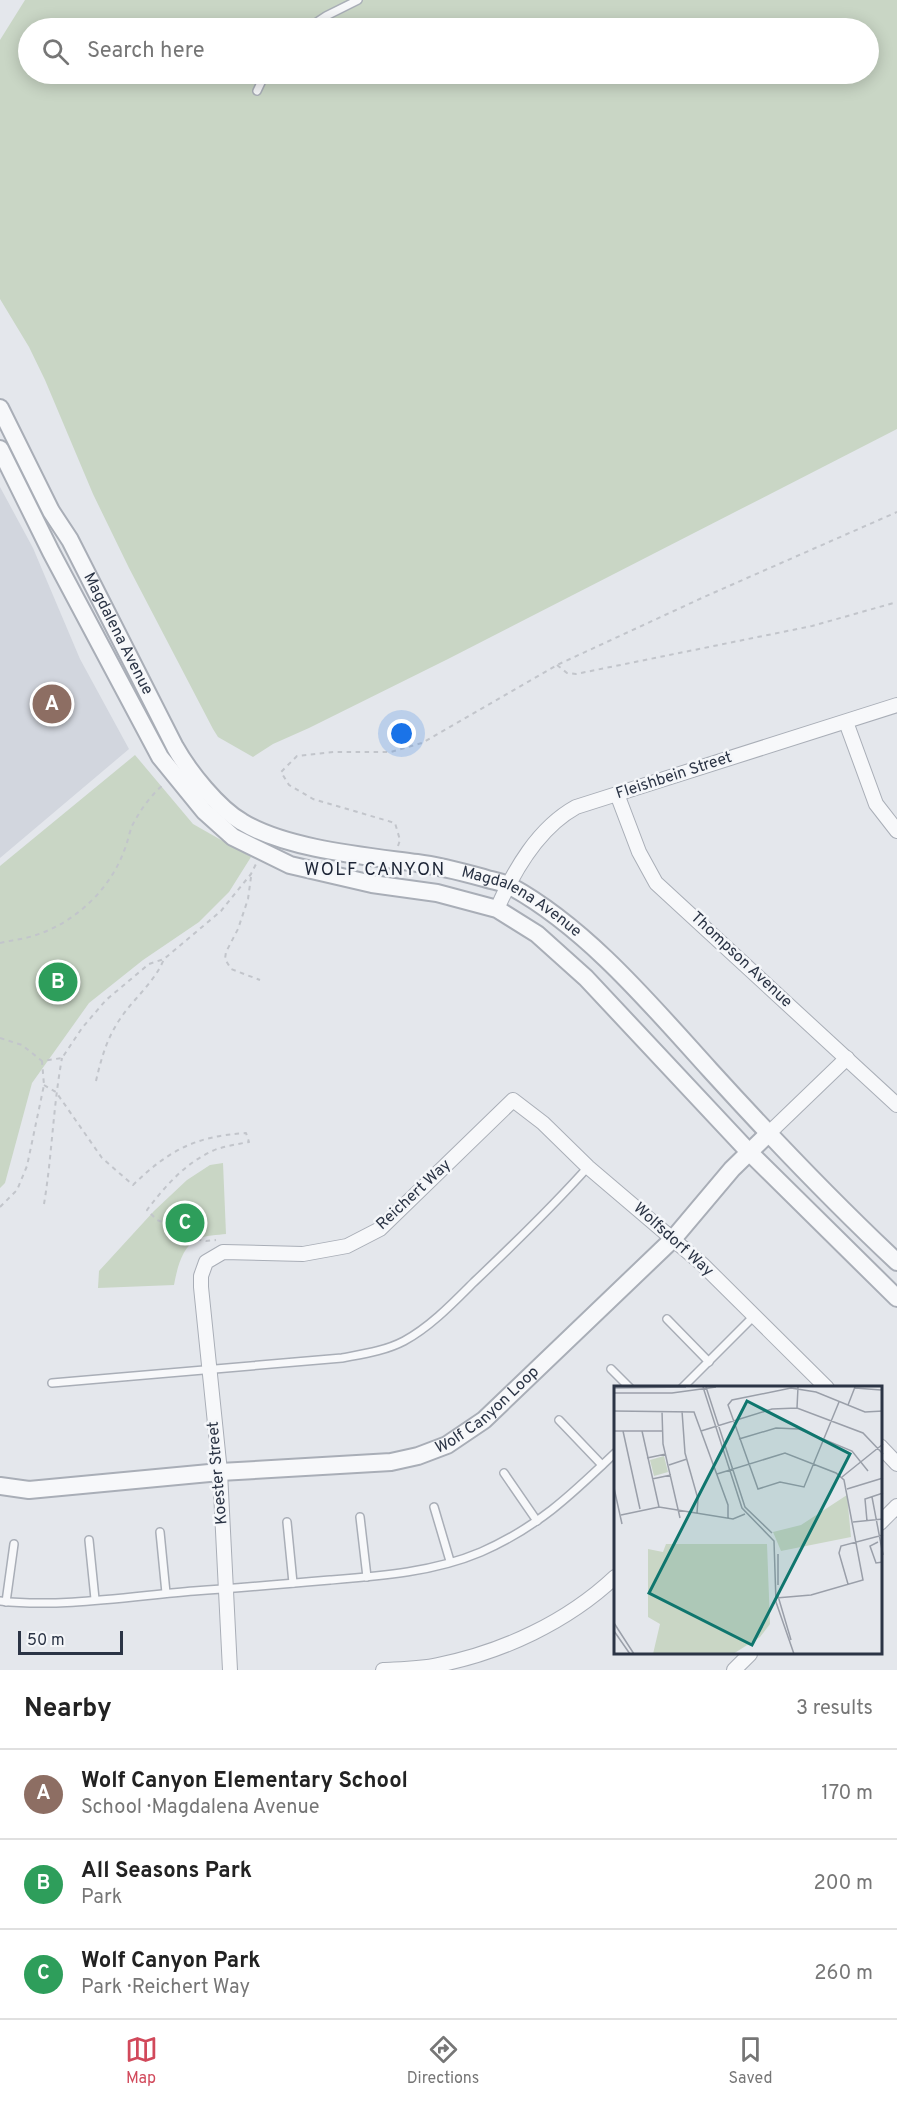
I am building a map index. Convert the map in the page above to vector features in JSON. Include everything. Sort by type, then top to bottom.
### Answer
[{"type":"street","name":"Magdalena Avenue","points":[[0,410],[51,511],[70,540],[175,747],[190,771],[213,797],[241,822],[269,836],[299,844],[442,867],[508,885],[553,912],[604,959],[768,1134],[897,1262]]},
{"type":"street","name":"Magdalena Avenue","points":[[0,449],[160,757],[204,812],[233,837],[290,865],[372,884],[437,893],[497,909],[537,934],[586,978],[749,1152],[897,1298]]},
{"type":"street","name":"Fleishbein Street","points":[[497,909],[508,885],[536,841],[561,815],[576,807],[897,705]]},
{"type":"street","points":[[846,722],[876,804],[897,831]]},
{"type":"street","name":"Thompson Avenue","points":[[617,794],[639,852],[657,883],[897,1105]]},
{"type":"street","name":"Wolf Canyon Loop","points":[[0,1486],[29,1490],[220,1472],[391,1462],[418,1456],[447,1445],[484,1420],[673,1239],[749,1152],[847,1058]]},
{"type":"street","name":"Wolfsdorf Way","points":[[513,1100],[543,1123],[588,1167],[673,1239],[755,1315],[821,1386]]},
{"type":"street","name":"Reichert Way","points":[[201,1276],[206,1262],[223,1252],[303,1254],[346,1246],[380,1229],[513,1100]]},
{"type":"street","name":"Koester Street","points":[[201,1276],[220,1472],[230,1670]]},
{"type":"street","points":[[882,1448],[897,1464]]},
{"type":"street","points":[[882,1521],[897,1506]]},
{"type":"street","points":[[383,1670],[439,1665],[482,1653],[542,1630],[599,1592],[614,1578]]},
{"type":"street","points":[[734,1670],[748,1655]]},
{"type":"lane","points":[[323,18],[358,0]]},
{"type":"lane","points":[[257,91],[260,84]]},
{"type":"lane","points":[[52,1383],[342,1359],[381,1350],[404,1341],[451,1305],[550,1209],[588,1167]]},
{"type":"lane","points":[[684,1386],[755,1315]]},
{"type":"lane","points":[[667,1319],[709,1362]]},
{"type":"lane","points":[[612,1369],[628,1386]]},
{"type":"lane","points":[[559,1420],[602,1465]]},
{"type":"lane","points":[[14,1544],[3,1601],[26,1604],[226,1589],[416,1571],[479,1552],[523,1531],[566,1500],[614,1453]]},
{"type":"lane","points":[[504,1473],[537,1521]]},
{"type":"lane","points":[[434,1507],[450,1561]]},
{"type":"lane","points":[[360,1517],[367,1576]]},
{"type":"lane","points":[[287,1522],[293,1583]]},
{"type":"lane","points":[[160,1532],[166,1593]]},
{"type":"lane","points":[[89,1540],[95,1599]]},
{"type":"path","points":[[392,860],[400,840],[395,824],[313,800],[289,785],[281,772],[297,756],[334,752],[391,752],[422,743],[557,665],[897,512]]},
{"type":"path","points":[[557,665],[567,673],[576,674],[812,626],[897,602]]},
{"type":"path","points":[[0,943],[36,935],[66,922],[97,896],[112,876],[124,852],[132,826],[146,804],[175,776]]},
{"type":"path","points":[[44,1204],[62,1058],[82,1028],[106,1000],[149,964],[164,959],[221,911],[251,874],[261,852]]},
{"type":"path","points":[[251,874],[248,899],[225,959],[231,969],[260,980]]},
{"type":"path","points":[[96,1081],[102,1053],[120,1019],[157,974],[164,959]]},
{"type":"path","points":[[0,1038],[22,1045],[42,1061],[44,1085],[27,1166],[17,1190],[0,1207]]},
{"type":"path","points":[[42,1061],[62,1058]]},
{"type":"path","points":[[44,1085],[56,1092],[102,1158],[133,1185],[153,1166],[201,1139],[223,1134],[246,1133],[249,1142],[216,1149],[186,1167],[167,1183],[147,1210],[158,1220],[177,1228],[184,1236],[206,1241],[216,1240]]},
{"type":"shaded area","points":[[0,487],[33,548],[80,659],[129,749],[0,858]]},
{"type":"green space","points":[[25,0],[897,0],[897,429],[448,659],[273,744],[253,757],[218,737],[213,729],[93,494],[29,347],[0,299],[0,40]]},
{"type":"green space","points":[[135,755],[193,824],[251,857],[229,892],[199,922],[143,960],[89,1003],[32,1083],[5,1183],[0,1188],[0,866]]},
{"type":"green space","points":[[223,1163],[226,1234],[204,1237],[192,1243],[181,1259],[174,1285],[98,1288],[99,1271],[154,1211],[187,1180],[210,1165]]},
{"type":"place","name":"Wolf Canyon Elementary School","points":[[52,704]]},
{"type":"place","name":"All Seasons Park","points":[[58,982]]},
{"type":"place","name":"Wolf Canyon Park","points":[[185,1223]]},
{"type":"district","name":"WOLF CANYON","points":[[375,870]]}]
